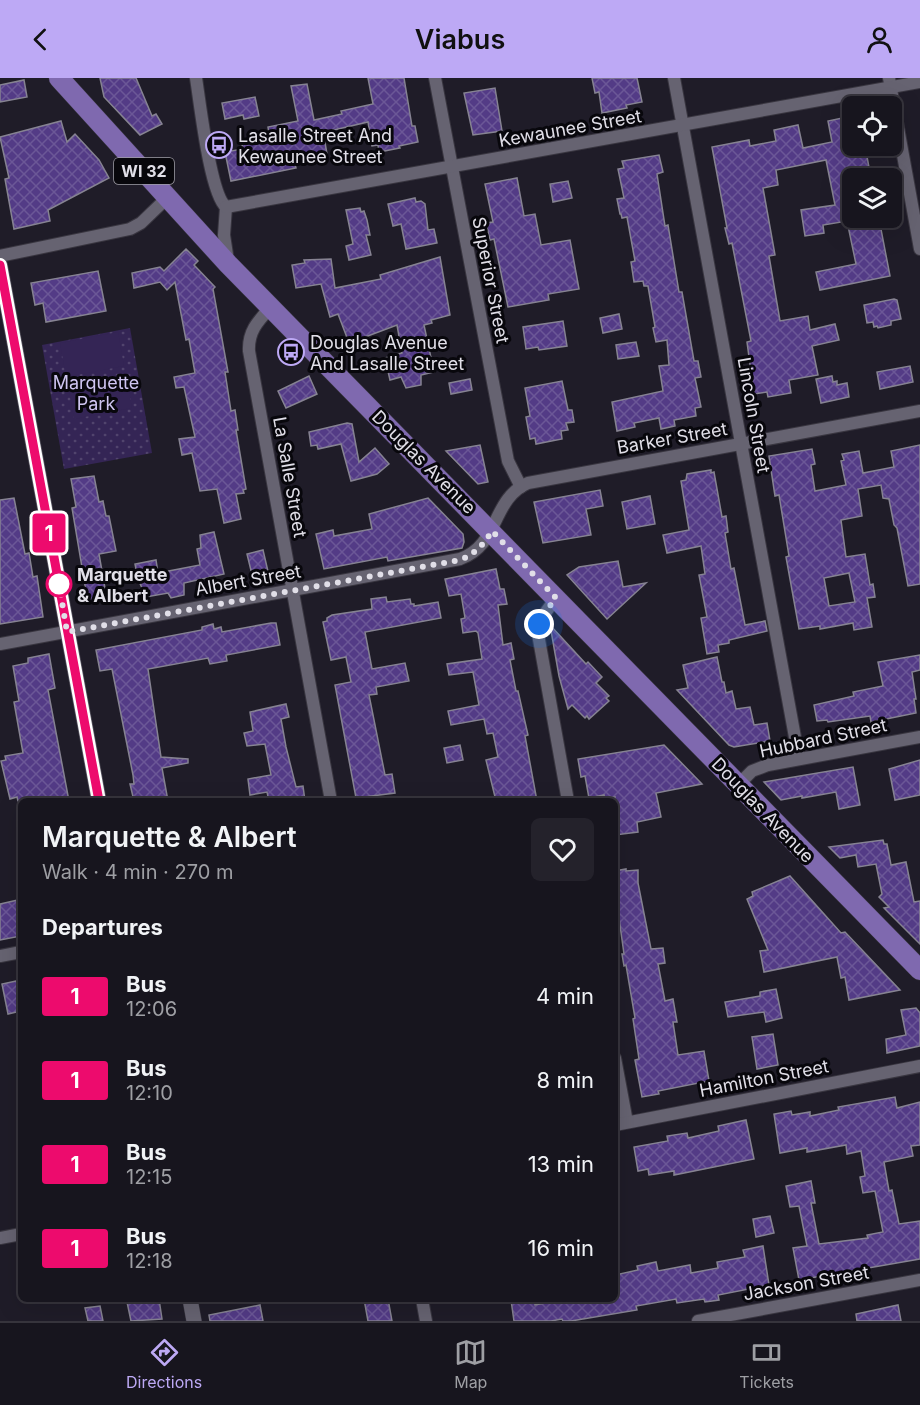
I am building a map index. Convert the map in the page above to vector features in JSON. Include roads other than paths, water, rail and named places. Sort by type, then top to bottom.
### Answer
[{"type":"main road","name":"Douglas Avenue","points":[[59,78],[228,264],[920,970]]},
{"type":"street","points":[[196,78],[211,168],[220,199],[226,207],[224,235],[228,264]]},
{"type":"street","name":"Superior Street","points":[[435,78],[508,461],[521,487]]},
{"type":"street","name":"Lincoln Street","points":[[674,78],[799,759]]},
{"type":"street","name":"Kewaunee Street","points":[[226,207],[683,125],[889,83],[920,82]]},
{"type":"street","points":[[889,83],[920,249]]},
{"type":"street","points":[[0,256],[130,229],[141,223],[168,197]]},
{"type":"street","points":[[0,265],[98,798]]},
{"type":"street","name":"La Salle Street","points":[[271,307],[252,330],[249,351],[330,798]]},
{"type":"street","name":"Barker Street","points":[[521,487],[537,480],[920,411]]},
{"type":"street","points":[[492,531],[504,503],[521,487]]},
{"type":"street","name":"Albert Street","points":[[0,644],[460,560],[484,543],[492,531]]},
{"type":"street","points":[[556,598],[540,620],[538,638],[567,798]]},
{"type":"street","name":"Hubbard Street","points":[[738,785],[756,769],[920,737]]},
{"type":"street","points":[[0,956],[18,953]]},
{"type":"street","name":"Hamilton Street","points":[[621,1124],[920,1066]]},
{"type":"street","points":[[618,1091],[621,1124]]},
{"type":"street","points":[[0,1238],[18,1235]]},
{"type":"street","name":"Jackson Street","points":[[698,1321],[920,1280]]},
{"type":"street","points":[[191,1302],[194,1321]]},
{"type":"street","points":[[423,1302],[426,1321]]},
{"type":"place","name":"Lasalle Street And Kewaunee Street","points":[[219,145]]},
{"type":"place","name":"Douglas Avenue And Lasalle Street","points":[[291,352]]},
{"type":"place","name":"Marquette & Albert","points":[[59,584]]},
{"type":"park label","name":"Marquette Park","points":[[96,392]]}]
